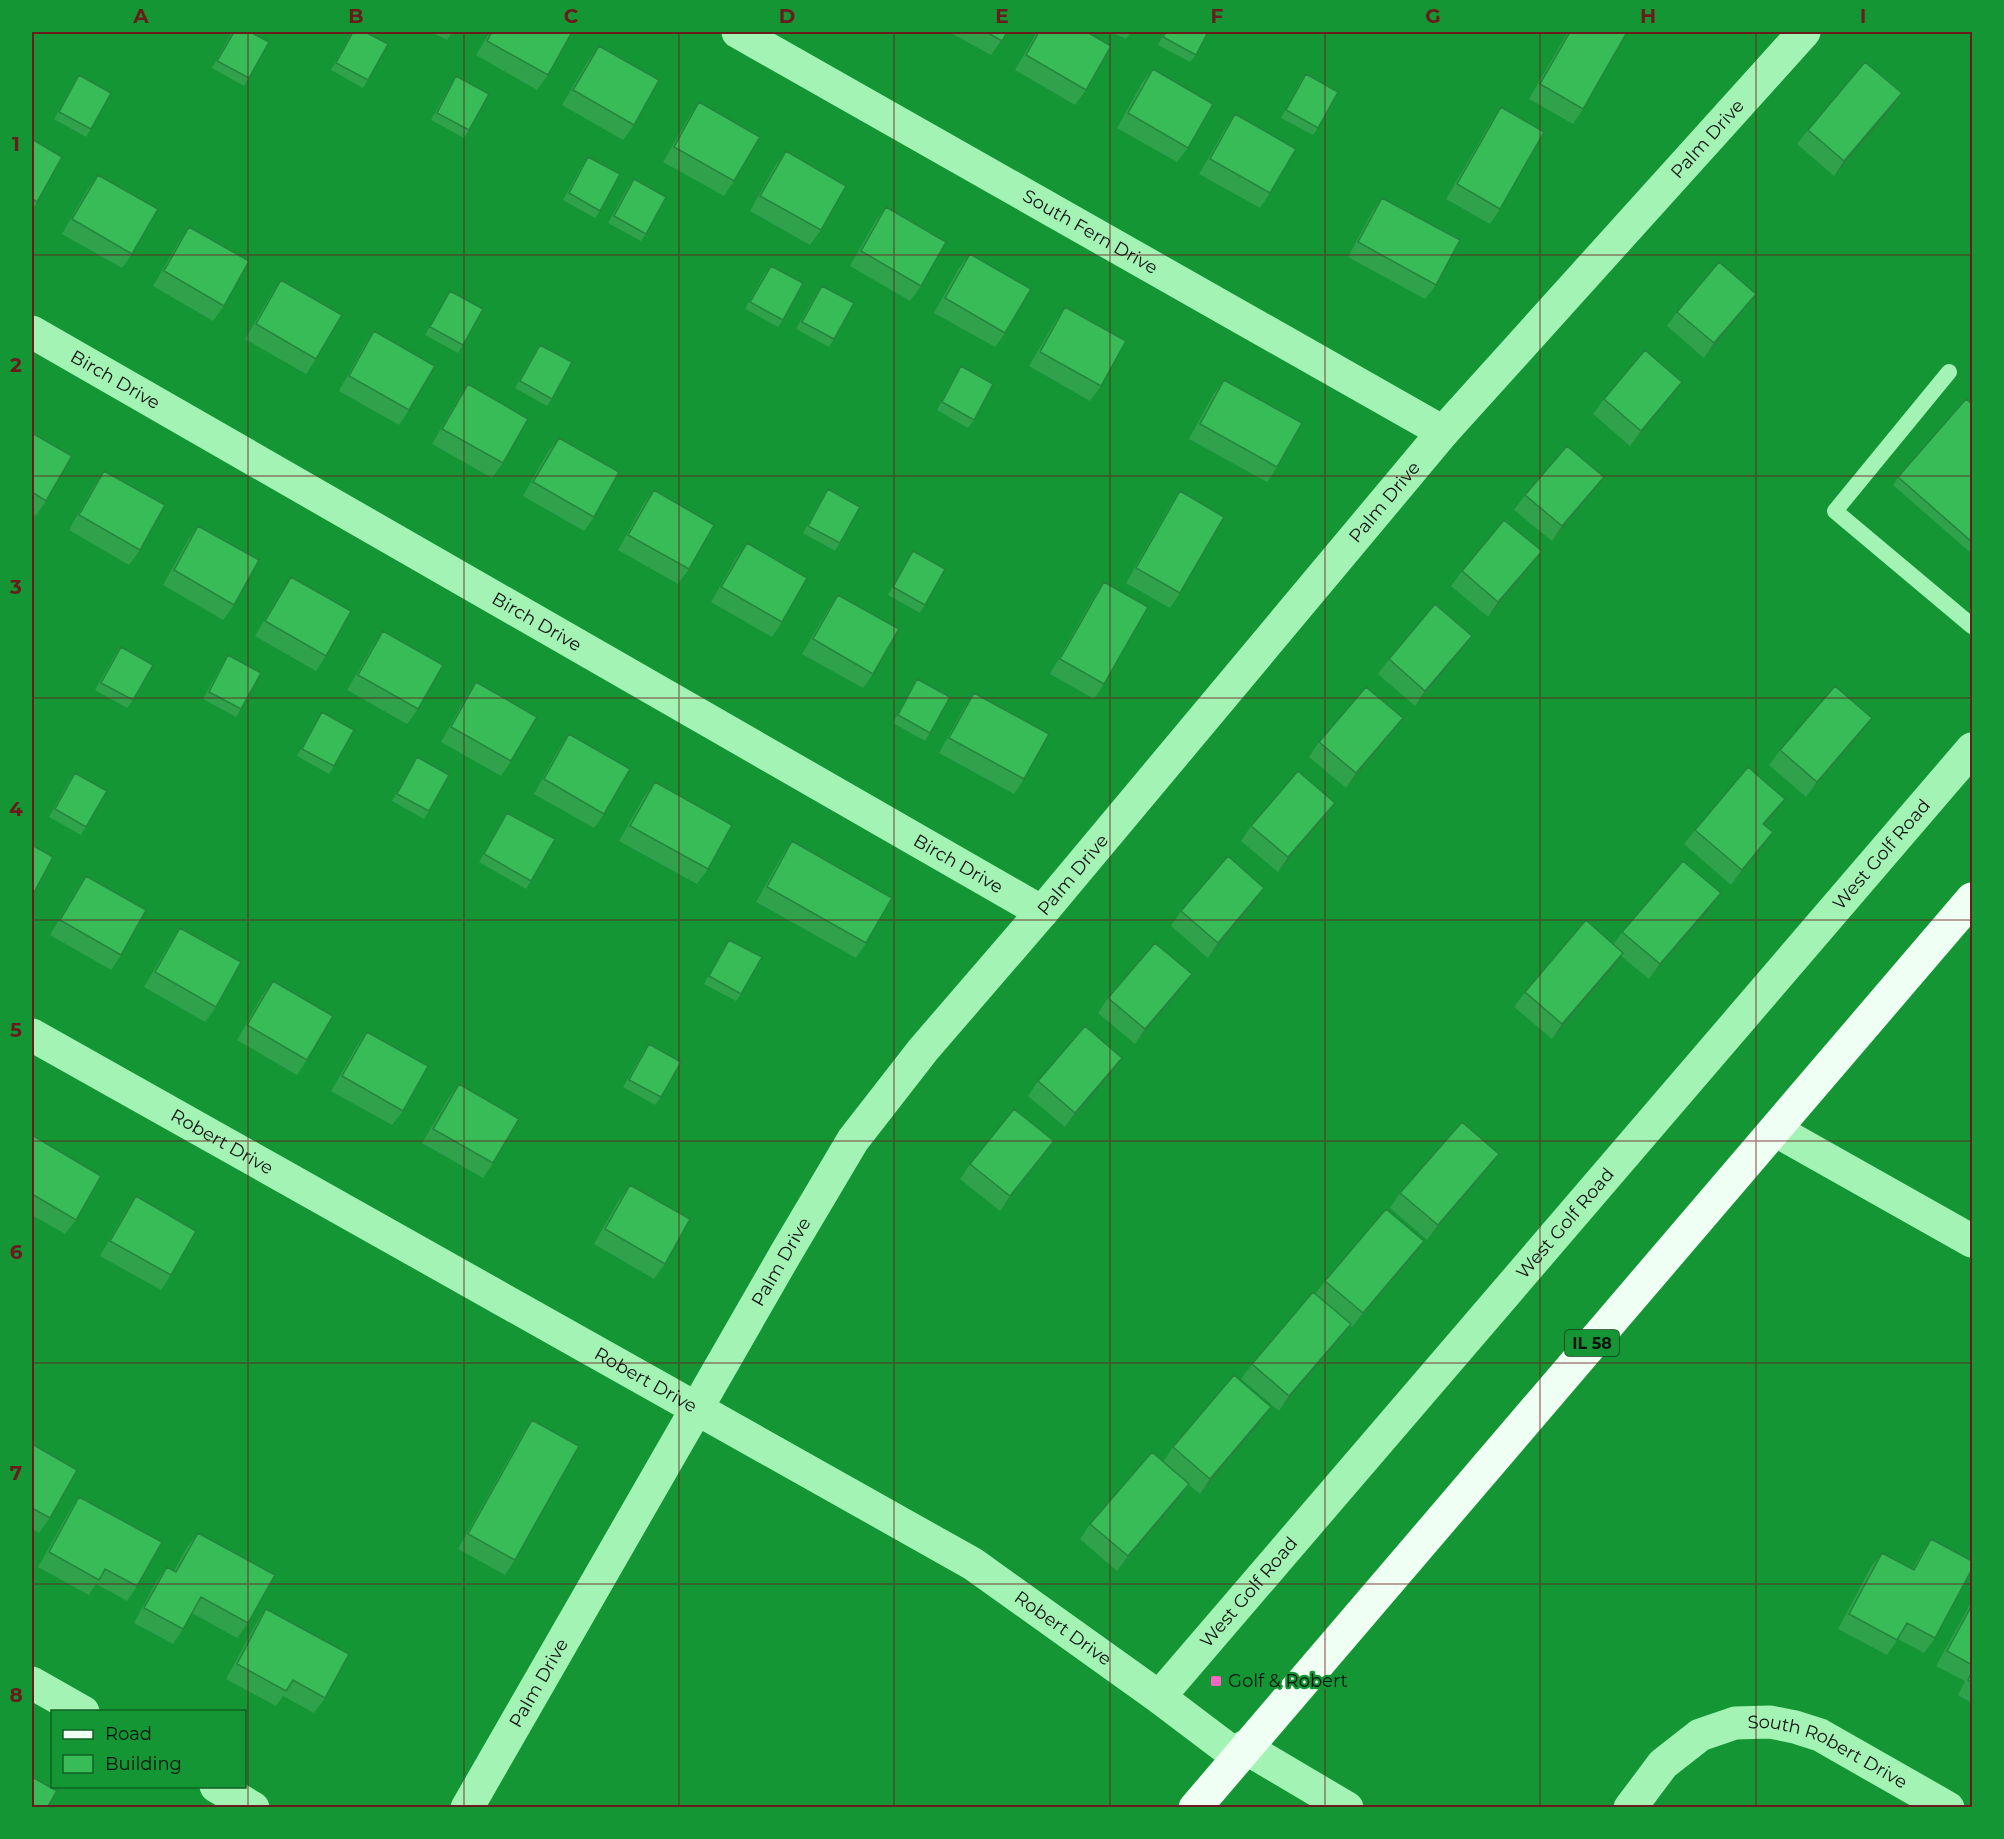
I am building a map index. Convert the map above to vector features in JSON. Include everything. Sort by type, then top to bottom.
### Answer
[{"type":"main road","name":"IL 58","points":[[1195,1808],[1972,899]]},
{"type":"street","name":"South Fern Drive","points":[[738,32],[1443,432]]},
{"type":"street","name":"Palm Drive","points":[[467,1808],[853,1140],[923,1050],[1042,912],[1443,432],[1804,32]]},
{"type":"street","name":"Birch Drive","points":[[32,332],[1042,912]]},
{"type":"street","name":"West Golf Road","points":[[1159,1697],[1972,749]]},
{"type":"street","name":"Robert Drive","points":[[32,1035],[973,1564],[1159,1697],[1241,1752],[1347,1808]]},
{"type":"street","points":[[1775,1130],[1972,1241]]},
{"type":"street","points":[[32,1683],[79,1710]]},
{"type":"street","name":"South Robert Drive","points":[[1630,1808],[1663,1764],[1700,1735],[1735,1723],[1770,1722],[1795,1726],[1820,1735],[1948,1808]]},
{"type":"street","points":[[219,1788],[253,1808]]},
{"type":"lane","points":[[1949,372],[1835,511],[1972,626]]},
{"type":"building","points":[[234,32],[250,32],[269,42],[249,78],[217,61]]},
{"type":"building","points":[[353,32],[365,32],[388,44],[368,80],[336,63]]},
{"type":"building","points":[[492,32],[572,32],[548,75],[487,41]]},
{"type":"building","points":[[986,32],[1007,32],[1002,41]]},
{"type":"building","points":[[1039,32],[1087,32],[1111,46],[1086,90],[1026,55]]},
{"type":"building","points":[[1166,32],[1208,32],[1196,55],[1163,37]]},
{"type":"building","points":[[1570,32],[1627,32],[1583,109],[1540,84]]},
{"type":"building","points":[[599,46],[659,80],[634,125],[573,90]]},
{"type":"building","points":[[1865,62],[1902,93],[1844,161],[1808,130]]},
{"type":"building","points":[[1153,69],[1213,104],[1188,148],[1128,113]]},
{"type":"building","points":[[1306,74],[1338,92],[1318,128],[1286,110]]},
{"type":"building","points":[[79,75],[111,93],[91,129],[59,112]]},
{"type":"building","points":[[456,76],[489,94],[469,130],[437,113]]},
{"type":"building","points":[[699,102],[760,137],[734,181],[674,147]]},
{"type":"building","points":[[1501,107],[1544,132],[1500,209],[1457,184]]},
{"type":"building","points":[[1235,114],[1296,149],[1270,193],[1210,159]]},
{"type":"building","points":[[32,139],[62,157],[37,202],[32,198]]},
{"type":"building","points":[[786,151],[846,186],[821,230],[760,196]]},
{"type":"building","points":[[588,157],[620,174],[600,211],[569,193]]},
{"type":"building","points":[[98,175],[158,209],[132,254],[72,219]]},
{"type":"building","points":[[634,179],[666,197],[646,234],[614,216]]},
{"type":"building","points":[[1382,198],[1460,240],[1436,285],[1358,242]]},
{"type":"building","points":[[886,207],[946,242],[921,286],[861,251]]},
{"type":"building","points":[[189,227],[249,261],[224,306],[164,271]]},
{"type":"building","points":[[970,254],[1031,289],[1005,333],[945,298]]},
{"type":"building","points":[[1719,262],[1756,294],[1714,343],[1677,312]]},
{"type":"building","points":[[771,266],[803,283],[783,320],[750,302]]},
{"type":"building","points":[[281,280],[342,315],[316,359],[256,324]]},
{"type":"building","points":[[822,286],[854,303],[834,339],[802,322]]},
{"type":"building","points":[[450,291],[483,309],[463,345],[430,327]]},
{"type":"building","points":[[1065,307],[1126,341],[1101,386],[1040,352]]},
{"type":"building","points":[[374,331],[435,366],[409,410],[349,376]]},
{"type":"building","points":[[540,345],[572,362],[552,399],[520,381]]},
{"type":"building","points":[[1645,350],[1682,382],[1641,431],[1604,399]]},
{"type":"building","points":[[961,366],[993,384],[974,420],[942,402]]},
{"type":"building","points":[[1224,380],[1302,423],[1277,467],[1200,424]]},
{"type":"building","points":[[468,384],[528,419],[503,463],[442,429]]},
{"type":"building","points":[[1966,399],[1972,404],[1972,542],[1898,477]]},
{"type":"building","points":[[32,433],[72,456],[46,501],[32,492]]},
{"type":"building","points":[[559,438],[619,472],[594,517],[533,482]]},
{"type":"building","points":[[1567,446],[1604,477],[1562,526],[1525,495]]},
{"type":"building","points":[[104,471],[165,505],[140,550],[79,515]]},
{"type":"building","points":[[828,489],[860,507],[840,543],[808,526]]},
{"type":"building","points":[[654,490],[714,525],[689,569],[628,535]]},
{"type":"building","points":[[1180,491],[1224,517],[1180,593],[1136,568]]},
{"type":"building","points":[[1504,520],[1542,551],[1498,602],[1462,571]]},
{"type":"building","points":[[198,526],[259,560],[234,605],[174,570]]},
{"type":"building","points":[[747,543],[807,578],[782,622],[721,587]]},
{"type":"building","points":[[913,551],[945,569],[925,605],[893,587]]},
{"type":"building","points":[[291,577],[351,611],[326,656],[265,621]]},
{"type":"building","points":[[1104,582],[1148,607],[1104,684],[1060,659]]},
{"type":"building","points":[[838,595],[899,629],[873,674],[813,639]]},
{"type":"building","points":[[1435,604],[1472,636],[1425,691],[1389,659]]},
{"type":"building","points":[[383,631],[443,665],[418,709],[358,675]]},
{"type":"building","points":[[121,647],[153,665],[133,700],[101,683]]},
{"type":"building","points":[[228,655],[261,673],[241,709],[209,692]]},
{"type":"building","points":[[917,679],[950,697],[930,733],[898,715]]},
{"type":"building","points":[[476,682],[537,717],[511,761],[451,727]]},
{"type":"building","points":[[1835,686],[1872,718],[1817,782],[1780,750]]},
{"type":"building","points":[[1366,687],[1403,718],[1356,773],[1319,742]]},
{"type":"building","points":[[974,693],[1049,734],[1024,779],[949,738]]},
{"type":"building","points":[[322,712],[354,730],[334,766],[302,749]]},
{"type":"building","points":[[569,734],[630,769],[604,814],[544,779]]},
{"type":"building","points":[[417,757],[449,775],[429,811],[397,794]]},
{"type":"building","points":[[1748,767],[1785,799],[1763,824],[1773,832],[1742,870],[1695,830]]},
{"type":"building","points":[[1298,771],[1335,803],[1288,857],[1251,826]]},
{"type":"building","points":[[75,773],[107,791],[86,827],[55,809]]},
{"type":"building","points":[[655,782],[732,825],[708,869],[630,826]]},
{"type":"building","points":[[507,813],[555,839],[531,881],[484,854]]},
{"type":"building","points":[[792,841],[892,898],[866,943],[767,887]]},
{"type":"building","points":[[32,845],[53,857],[32,896]]},
{"type":"building","points":[[1228,856],[1264,888],[1218,943],[1181,911]]},
{"type":"building","points":[[1683,861],[1721,893],[1660,964],[1622,932]]},
{"type":"building","points":[[86,876],[146,910],[121,955],[60,920]]},
{"type":"building","points":[[1586,920],[1623,953],[1562,1024],[1525,992]]},
{"type":"building","points":[[180,928],[241,962],[216,1007],[155,972]]},
{"type":"building","points":[[729,940],[762,957],[741,994],[709,976]]},
{"type":"building","points":[[1155,943],[1192,974],[1145,1029],[1108,998]]},
{"type":"building","points":[[273,981],[333,1016],[307,1060],[247,1025]]},
{"type":"building","points":[[1085,1026],[1122,1058],[1075,1113],[1038,1081]]},
{"type":"building","points":[[367,1032],[428,1066],[403,1111],[342,1076]]},
{"type":"building","points":[[649,1044],[681,1062],[661,1097],[629,1080]]},
{"type":"building","points":[[459,1084],[519,1119],[493,1163],[433,1129]]},
{"type":"building","points":[[1014,1109],[1054,1141],[1010,1196],[970,1164]]},
{"type":"building","points":[[1462,1122],[1499,1154],[1438,1225],[1400,1193]]},
{"type":"building","points":[[32,1135],[101,1176],[76,1220],[32,1194]]},
{"type":"building","points":[[630,1185],[690,1219],[665,1264],[605,1229]]},
{"type":"building","points":[[136,1196],[196,1231],[171,1275],[110,1241]]},
{"type":"building","points":[[1386,1209],[1424,1241],[1363,1313],[1325,1281]]},
{"type":"building","points":[[1313,1292],[1351,1324],[1289,1396],[1252,1364]]},
{"type":"building","points":[[1234,1375],[1271,1407],[1210,1479],[1173,1447]]},
{"type":"building","points":[[532,1420],[579,1446],[515,1560],[468,1534]]},
{"type":"building","points":[[32,1444],[77,1470],[50,1518],[32,1508]]},
{"type":"building","points":[[1152,1452],[1189,1484],[1128,1556],[1090,1524]]},
{"type":"building","points":[[79,1497],[162,1542],[137,1586],[105,1569],[99,1580],[49,1552]]},
{"type":"building","points":[[198,1533],[275,1575],[248,1623],[201,1597],[183,1629],[144,1608],[167,1567],[176,1572]]},
{"type":"building","points":[[1931,1539],[1972,1561],[1972,1569],[1935,1638],[1907,1623],[1897,1640],[1849,1614],[1882,1553],[1914,1570]]},
{"type":"building","points":[[1972,1605],[1972,1665],[1947,1651]]},
{"type":"building","points":[[266,1609],[349,1654],[325,1698],[293,1680],[286,1691],[237,1664]]},
{"type":"building","points":[[32,1777],[57,1791],[47,1808],[32,1808]]},
{"type":"place","name":"Golf & Robert","points":[[1216,1681]]}]
